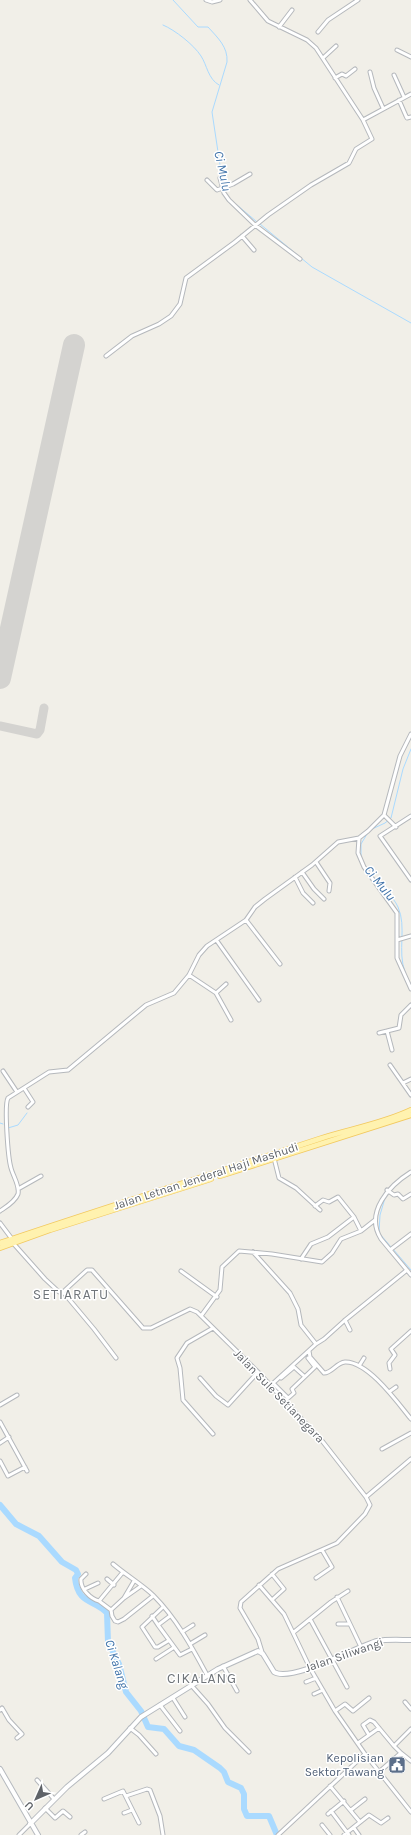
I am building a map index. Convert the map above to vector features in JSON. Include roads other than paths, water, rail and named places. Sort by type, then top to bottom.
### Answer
[{"type":"main road","name":"Jalan Letnan Jenderal Haji Mashudi","points":[[49,1227],[274,1158],[320,1138],[398,1116],[411,1110]]},
{"type":"main road","name":"Jalan Letnan Jenderal Haji Mashudi","points":[[0,1248],[12,1241],[49,1227],[411,1115]]},
{"type":"main road","name":"Jalan Letnan Jenderal Haji Mashudi","points":[[0,1242],[12,1241]]},
{"type":"street","points":[[206,0],[212,2],[220,0]]},
{"type":"street","points":[[106,356],[132,336],[159,324],[171,316],[180,304],[186,278],[261,220],[311,185],[349,163],[356,149],[372,139],[363,120],[316,48],[307,40],[279,27],[262,16],[250,0]]},
{"type":"street","points":[[318,32],[328,20],[358,0]]},
{"type":"street","points":[[279,27],[292,10]]},
{"type":"street","points":[[323,58],[336,46]]},
{"type":"street","points":[[397,50],[411,58]]},
{"type":"street","points":[[336,78],[342,74],[346,76],[355,69]]},
{"type":"street","points":[[340,70],[342,74]]},
{"type":"street","points":[[370,72],[374,88],[384,108]]},
{"type":"street","points":[[394,75],[404,97]]},
{"type":"street","points":[[363,120],[411,94]]},
{"type":"street","points":[[400,100],[406,117],[411,117]]},
{"type":"street","points":[[207,180],[215,189],[228,186],[250,174]]},
{"type":"street","points":[[220,178],[222,188],[229,200],[256,224],[300,259]]},
{"type":"street","points":[[242,236],[254,250]]},
{"type":"street","points":[[0,1211],[14,1200],[18,1189],[10,1166],[6,1124],[6,1101],[17,1092],[49,1072],[68,1070],[146,1005],[174,993],[189,975],[199,955],[246,920],[255,907],[316,862],[338,842],[359,838],[384,815],[401,753],[411,734]]},
{"type":"street","points":[[384,815],[396,826]]},
{"type":"street","points":[[411,816],[380,834],[380,837],[411,880]]},
{"type":"street","points":[[359,838],[358,853],[364,867],[397,914],[400,940],[397,958],[411,989]]},
{"type":"street","points":[[316,862],[330,883],[329,891]]},
{"type":"street","points":[[302,872],[314,889],[324,899]]},
{"type":"street","points":[[295,877],[303,893],[313,903]]},
{"type":"street","points":[[246,920],[280,964]]},
{"type":"street","points":[[400,940],[411,936]]},
{"type":"street","points":[[217,941],[259,1000]]},
{"type":"street","points":[[189,975],[216,993],[231,1020]]},
{"type":"street","points":[[216,993],[226,984]]},
{"type":"street","points":[[379,1033],[399,1028],[401,1015],[411,1005]]},
{"type":"street","points":[[387,1031],[392,1050]]},
{"type":"street","points":[[390,1065],[411,1095]]},
{"type":"street","points":[[2,1071],[17,1092]]},
{"type":"street","points":[[403,1083],[411,1079]]},
{"type":"street","points":[[24,1088],[33,1102],[28,1107]]},
{"type":"street","points":[[274,1158],[279,1178],[294,1187],[320,1210]]},
{"type":"street","points":[[411,1172],[389,1192],[379,1206],[375,1220],[379,1236],[411,1276]]},
{"type":"street","points":[[18,1189],[41,1176]]},
{"type":"street","points":[[389,1192],[394,1195],[398,1194],[403,1199],[411,1194]]},
{"type":"street","points":[[315,1206],[322,1200],[329,1202],[338,1197],[354,1217],[361,1231]]},
{"type":"street","points":[[301,1259],[311,1244],[328,1237],[354,1217]]},
{"type":"street","points":[[201,1316],[217,1297],[220,1289],[222,1267],[240,1251],[322,1262],[332,1253],[340,1240],[361,1231],[375,1220]]},
{"type":"street","points":[[0,1223],[12,1241],[53,1288],[58,1292],[63,1292],[116,1358]]},
{"type":"street","points":[[391,1250],[411,1234]]},
{"type":"street","points":[[253,1252],[288,1290],[298,1309],[301,1325],[316,1344]]},
{"type":"street","name":"Jalan Sule Setianegara","points":[[63,1292],[86,1271],[90,1270],[143,1328],[151,1328],[190,1309],[193,1309],[272,1385],[330,1449],[366,1497]]},
{"type":"street","points":[[182,1270],[217,1297]]},
{"type":"street","points":[[288,1398],[272,1385],[316,1344],[407,1270]]},
{"type":"street","points":[[345,1320],[350,1330]]},
{"type":"street","points":[[213,1434],[183,1400],[180,1368],[177,1357],[187,1344],[214,1328]]},
{"type":"street","points":[[390,1369],[389,1363],[394,1355],[391,1348],[411,1331]]},
{"type":"street","points":[[309,1351],[310,1357],[324,1373],[328,1372],[340,1363],[348,1362],[360,1366],[389,1392],[411,1419]]},
{"type":"street","points":[[285,1401],[294,1393],[292,1389],[315,1366],[308,1358]]},
{"type":"street","points":[[360,1366],[364,1358]]},
{"type":"street","points":[[282,1378],[294,1367],[304,1376]]},
{"type":"street","points":[[200,1378],[216,1396],[228,1405],[258,1372]]},
{"type":"street","points":[[389,1392],[396,1387]]},
{"type":"street","points":[[0,1404],[17,1395]]},
{"type":"street","points":[[0,1423],[27,1471]]},
{"type":"street","points":[[382,1449],[411,1433]]},
{"type":"street","points":[[0,1443],[9,1437]]},
{"type":"street","points":[[19,1835],[54,1799],[106,1755],[141,1716],[223,1666],[253,1653],[262,1652],[258,1639],[240,1606],[242,1600],[272,1574],[339,1541],[367,1512],[370,1505],[366,1497],[411,1459]]},
{"type":"street","points":[[0,1461],[9,1476],[25,1467]]},
{"type":"street","points":[[316,1578],[332,1567],[322,1550]]},
{"type":"street","points":[[114,1564],[153,1596],[163,1607],[190,1644],[207,1675]]},
{"type":"street","points":[[99,1601],[114,1585],[123,1572]]},
{"type":"street","points":[[86,1574],[80,1580],[91,1598],[99,1601],[111,1610],[113,1619],[120,1622],[153,1596]]},
{"type":"street","points":[[272,1574],[284,1589],[273,1599]]},
{"type":"street","points":[[107,1579],[114,1585]]},
{"type":"street","points":[[124,1598],[134,1581]]},
{"type":"street","points":[[85,1589],[98,1583]]},
{"type":"street","points":[[259,1585],[273,1599],[284,1614],[294,1632],[310,1668],[335,1710],[365,1754],[411,1812]]},
{"type":"street","points":[[111,1610],[124,1598],[141,1586]]},
{"type":"street","points":[[294,1632],[337,1597],[348,1591]]},
{"type":"street","points":[[337,1597],[361,1647]]},
{"type":"street","points":[[163,1607],[143,1625],[143,1629],[156,1647],[168,1641]]},
{"type":"street","points":[[152,1616],[173,1648],[180,1655],[192,1649]]},
{"type":"street","points":[[158,1625],[170,1616]]},
{"type":"street","points":[[310,1619],[347,1687]]},
{"type":"street","points":[[338,1624],[350,1624]]},
{"type":"street","points":[[182,1632],[193,1625]]},
{"type":"street","points":[[190,1644],[205,1635]]},
{"type":"street","name":"Jalan Siliwangi","points":[[262,1652],[273,1672],[277,1674],[286,1674],[333,1660],[361,1647],[382,1640],[411,1640]]},
{"type":"street","points":[[156,1659],[173,1648]]},
{"type":"street","points":[[223,1666],[236,1691]]},
{"type":"street","points":[[306,1682],[316,1678]]},
{"type":"street","points":[[191,1685],[209,1704],[225,1728],[249,1752]]},
{"type":"street","points":[[314,1694],[323,1690]]},
{"type":"street","points":[[172,1698],[185,1717]]},
{"type":"street","points":[[335,1710],[345,1704],[353,1711],[369,1698]]},
{"type":"street","points":[[405,1702],[411,1709]]},
{"type":"street","points":[[160,1705],[180,1731]]},
{"type":"street","points":[[0,1710],[2,1708],[9,1720],[22,1734],[17,1738]]},
{"type":"street","points":[[369,1735],[364,1726],[365,1722],[372,1720],[394,1746],[411,1761]]},
{"type":"street","points":[[130,1728],[139,1735],[156,1754]]},
{"type":"street","points":[[358,1743],[379,1728]]},
{"type":"street","points":[[394,1746],[411,1729]]},
{"type":"street","points":[[379,1772],[401,1753]]},
{"type":"street","points":[[279,1834],[365,1754]]},
{"type":"street","points":[[0,1770],[30,1824],[38,1835]]},
{"type":"street","points":[[37,1780],[54,1799]]},
{"type":"street","points":[[330,1786],[360,1822]]},
{"type":"street","points":[[126,1796],[146,1789],[150,1790],[160,1816],[163,1835]]},
{"type":"street","points":[[104,1799],[122,1790],[139,1823]]},
{"type":"street","points":[[351,1810],[365,1799]]},
{"type":"street","points":[[344,1801],[329,1812],[347,1834],[370,1815],[380,1823],[388,1818]]},
{"type":"street","points":[[46,1808],[55,1818],[63,1811],[70,1817]]},
{"type":"street","points":[[124,1814],[132,1810]]},
{"type":"street","points":[[322,1825],[330,1835]]},
{"type":"street","points":[[354,1828],[359,1835]]},
{"type":"street","points":[[81,1835],[85,1832]]},
{"type":"waterway","name":"Ci Mulu","points":[[173,0],[198,27],[208,27],[222,43],[226,52],[227,62],[212,112],[223,185]]},
{"type":"waterway","points":[[163,25],[178,34],[194,47],[201,56],[210,76],[219,85]]},
{"type":"waterway","name":"Ci Mulu","points":[[224,188],[226,194]]},
{"type":"waterway","name":"Ci Mulu","points":[[237,205],[257,222]]},
{"type":"waterway","name":"Ci Mulu","points":[[260,224],[312,267],[411,323]]},
{"type":"waterway","name":"Ci Mulu","points":[[370,830],[385,823],[391,818],[403,769],[411,749]]},
{"type":"waterway","name":"Ci Mulu","points":[[361,857],[361,844],[367,834]]},
{"type":"waterway","name":"Ci Mulu","points":[[372,875],[390,894],[401,915],[402,956],[405,972]]},
{"type":"waterway","points":[[8,1128],[18,1125],[27,1113]]},
{"type":"waterway","name":"Ci Mulu","points":[[401,1181],[411,1174]]},
{"type":"waterway","name":"Ci Mulu","points":[[379,1232],[380,1215],[385,1198]]},
{"type":"waterway","name":"Ci Mulu","points":[[380,1234],[391,1247]]},
{"type":"waterway","name":"Ci Mulu","points":[[393,1249],[411,1270]]},
{"type":"waterway","name":"Ci Kalang","points":[[0,1505],[16,1524],[39,1536],[62,1562],[76,1570],[78,1574],[75,1578],[79,1593],[107,1613],[108,1642],[119,1664],[126,1692],[141,1711],[148,1727],[164,1729],[179,1746],[194,1750],[220,1768],[224,1772],[228,1782],[241,1788],[244,1794],[244,1809],[247,1816],[269,1816],[277,1835]]},
{"type":"place","name":"Kepolisian Sektor Tawang","points":[[397,1765]]},
{"type":"district","name":"SETIARATU","points":[[71,1294]]},
{"type":"district","name":"CIKALANG","points":[[202,1678]]}]
